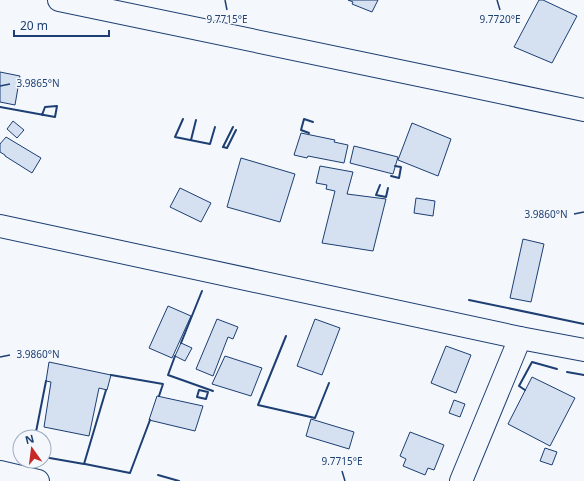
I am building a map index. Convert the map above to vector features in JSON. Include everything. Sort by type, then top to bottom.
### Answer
[{"type":"street","points":[[59,0],[584,110]]},
{"type":"street","points":[[0,226],[520,338],[584,350]]},
{"type":"street","points":[[461,481],[520,338]]},
{"type":"street","points":[[0,472],[38,481]]},
{"type":"building","points":[[348,0],[378,0],[372,12],[352,4],[353,2]]},
{"type":"building","points":[[539,0],[543,0],[577,16],[552,63],[514,47]]},
{"type":"building","points":[[0,72],[20,76],[15,105],[0,102]]},
{"type":"building","points":[[13,121],[24,130],[17,138],[7,129]]},
{"type":"building","points":[[412,123],[451,139],[438,176],[398,160]]},
{"type":"building","points":[[301,133],[335,140],[334,142],[348,145],[344,163],[308,156],[307,158],[294,155]]},
{"type":"building","points":[[6,137],[41,158],[32,173],[0,152],[0,144]]},
{"type":"building","points":[[354,146],[398,157],[393,174],[350,163]]},
{"type":"building","points":[[241,158],[295,174],[280,222],[227,207]]},
{"type":"building","points":[[320,166],[353,172],[347,194],[386,199],[373,251],[322,243],[335,191],[326,189],[327,185],[316,183]]},
{"type":"building","points":[[180,188],[211,203],[201,222],[170,207]]},
{"type":"building","points":[[416,198],[435,201],[433,216],[414,213]]},
{"type":"building","points":[[523,239],[544,244],[531,302],[510,298]]},
{"type":"building","points":[[168,306],[191,316],[172,358],[149,348]]},
{"type":"building","points":[[217,319],[238,327],[233,339],[228,337],[213,376],[196,369]]},
{"type":"building","points":[[315,319],[340,328],[322,375],[297,366]]},
{"type":"building","points":[[181,343],[192,348],[185,361],[175,356]]},
{"type":"building","points":[[446,346],[471,355],[456,393],[431,383]]},
{"type":"building","points":[[225,356],[262,368],[251,396],[212,384]]},
{"type":"building","points":[[49,362],[111,375],[107,390],[99,388],[89,436],[44,427],[51,382],[46,381]]},
{"type":"building","points":[[532,377],[575,398],[550,446],[508,424]]},
{"type":"building","points":[[157,396],[203,406],[195,431],[149,420]]},
{"type":"building","points":[[454,400],[465,404],[460,417],[449,413]]},
{"type":"building","points":[[311,419],[354,432],[349,449],[306,436]]},
{"type":"building","points":[[410,432],[444,445],[434,470],[428,468],[425,475],[403,466],[406,459],[400,456]]},
{"type":"building","points":[[545,448],[557,452],[552,465],[540,461]]},
{"type":"wall","points":[[0,107],[55,117],[57,106],[45,107],[42,115]]},
{"type":"wall","points":[[183,119],[175,137],[210,144],[215,127]]},
{"type":"wall","points":[[309,133],[301,130],[304,119],[313,122]]},
{"type":"wall","points":[[191,140],[196,120]]},
{"type":"wall","points":[[223,147],[233,127]]},
{"type":"wall","points":[[223,147],[227,148],[236,130]]},
{"type":"wall","points":[[391,176],[399,178],[401,167],[395,166]]},
{"type":"wall","points":[[380,185],[376,195],[386,197],[388,188]]},
{"type":"wall","points":[[181,343],[202,291]]},
{"type":"wall","points":[[469,300],[584,324]]},
{"type":"wall","points":[[286,336],[258,405],[315,418],[329,383]]},
{"type":"wall","points":[[175,356],[168,375],[213,391]]},
{"type":"wall","points":[[525,390],[519,386],[532,362],[557,369]]},
{"type":"wall","points":[[567,372],[584,375]]},
{"type":"wall","points":[[111,375],[163,384],[159,396]]},
{"type":"wall","points":[[37,429],[46,381]]},
{"type":"wall","points":[[52,458],[84,464],[106,390]]},
{"type":"wall","points":[[199,390],[208,392],[206,399],[197,397],[199,390]]},
{"type":"wall","points":[[85,464],[130,473],[150,420]]},
{"type":"wall","points":[[158,475],[179,481]]}]
